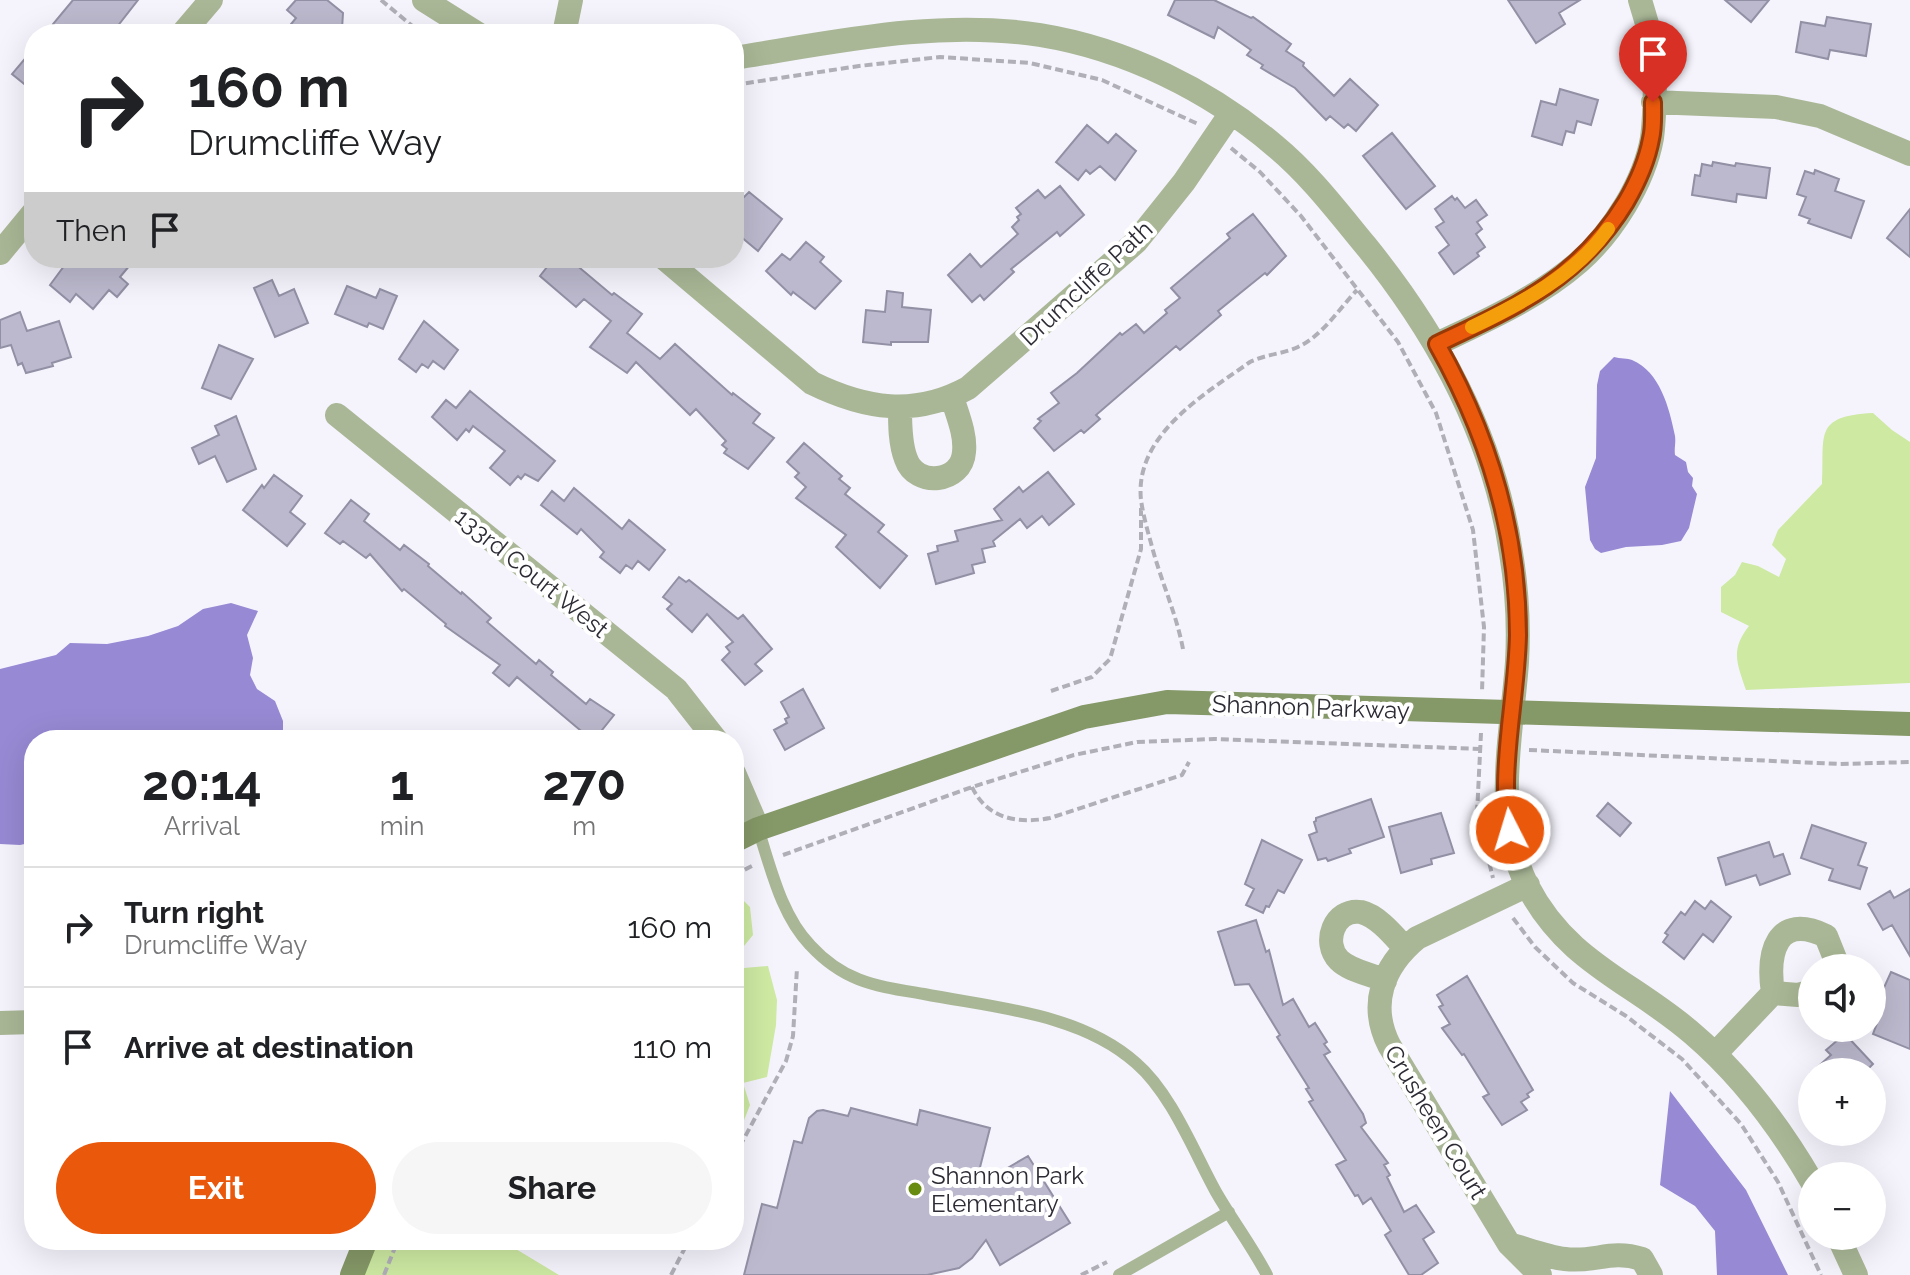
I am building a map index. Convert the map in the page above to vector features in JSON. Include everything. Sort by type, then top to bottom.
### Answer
[{"type":"street","points":[[191,24],[211,0]]},
{"type":"street","points":[[424,0],[462,24]]},
{"type":"street","points":[[566,24],[571,0]]},
{"type":"street","points":[[1437,344],[1497,315],[1553,282],[1579,262],[1599,241],[1634,188],[1652,138],[1655,64],[1640,0]]},
{"type":"street","points":[[744,57],[923,30],[959,29],[1028,34],[1096,49],[1139,64],[1200,93],[1276,146],[1319,188],[1391,277],[1437,344],[1461,389],[1484,445],[1511,553],[1518,634],[1506,788],[1510,830],[1528,885],[1544,913],[1574,949],[1679,1023],[1715,1054],[1766,1112],[1799,1162]]},
{"type":"street","points":[[1653,102],[1776,107],[1820,116],[1910,154]]},
{"type":"street","name":"Drumcliffe Path","points":[[676,268],[812,383],[855,402],[900,409],[952,397],[968,388],[1121,258],[1160,214],[1231,113]]},
{"type":"street","points":[[0,253],[24,224]]},
{"type":"street","points":[[900,409],[906,460],[913,469],[930,479],[946,477],[959,467],[965,450],[952,397]]},
{"type":"street","name":"133rd Court West","points":[[337,415],[676,689],[708,730]]},
{"type":"street","name":"Shannon Parkway","points":[[744,836],[1084,717],[1167,702],[1910,724]]},
{"type":"street","points":[[744,796],[758,829]]},
{"type":"street","name":"Crusheen Court","points":[[1528,885],[1417,938],[1405,948],[1385,981],[1378,1010],[1380,1027],[1509,1244],[1540,1275]]},
{"type":"street","points":[[1385,981],[1346,966],[1336,958],[1331,948],[1330,934],[1335,924],[1344,915],[1360,912],[1377,921],[1405,948]]},
{"type":"street","points":[[1773,993],[1769,969],[1773,949],[1782,934],[1811,929],[1826,936],[1833,954]]},
{"type":"street","points":[[1715,1054],[1773,993]]},
{"type":"street","points":[[1773,993],[1798,995]]},
{"type":"street","points":[[0,1023],[24,1022]]},
{"type":"street","points":[[1509,1244],[1564,1259],[1583,1260],[1625,1253],[1642,1259],[1651,1275]]},
{"type":"street","points":[[352,1275],[362,1250]]},
{"type":"street","points":[[1844,1250],[1856,1275]]},
{"type":"lane","points":[[758,829],[789,917],[808,944],[832,966],[869,985],[1036,1015],[1097,1036],[1137,1063],[1163,1095],[1267,1275]]},
{"type":"lane","points":[[1119,1275],[1229,1212]]},
{"type":"path","points":[[381,0],[410,24]]},
{"type":"path","points":[[744,83],[940,57],[1030,63],[1102,80],[1189,119],[1216,136],[1260,172],[1291,205],[1398,342],[1436,413],[1473,530],[1484,627],[1477,814],[1499,899],[1535,947],[1573,983],[1626,1016],[1682,1059],[1741,1124],[1778,1182],[1821,1275]]},
{"type":"path","points":[[1051,691],[1092,677],[1110,659],[1141,549],[1142,485],[1151,449],[1163,433],[1216,386],[1250,362],[1262,356],[1284,353],[1315,336],[1357,290]]},
{"type":"path","points":[[1141,500],[1151,545],[1178,622],[1183,649]]},
{"type":"path","points":[[744,871],[972,787],[1074,755],[1137,742],[1214,739],[1840,764],[1910,762]]},
{"type":"path","points":[[972,787],[977,799],[997,815],[1031,821],[1050,818],[1182,775],[1189,762]]},
{"type":"path","points":[[744,1139],[786,1061],[793,1036],[797,968]]},
{"type":"path","points":[[384,1275],[394,1250]]},
{"type":"path","points":[[671,1275],[684,1250]]},
{"type":"green space","points":[[1873,413],[1910,442],[1910,683],[1746,690],[1737,650],[1749,626],[1721,612],[1721,587],[1735,575],[1742,562],[1779,577],[1786,559],[1772,545],[1778,530],[1822,484],[1826,432],[1831,424],[1840,419]]},
{"type":"green space","points":[[744,901],[750,907],[753,935],[744,946]]},
{"type":"green space","points":[[768,966],[777,1000],[767,1077],[744,1083],[744,968]]},
{"type":"green space","points":[[744,1086],[750,1105],[744,1120]]},
{"type":"green space","points":[[362,1250],[518,1250],[559,1275],[352,1275]]},
{"type":"shaded area","points":[[1614,357],[1630,359],[1642,366],[1656,382],[1673,425],[1675,455],[1686,462],[1697,494],[1689,528],[1681,541],[1601,553],[1590,540],[1585,487],[1596,458],[1600,371]]},
{"type":"shaded area","points":[[231,603],[258,611],[247,635],[253,658],[250,675],[257,689],[275,701],[283,730],[24,730],[24,844],[0,844],[0,669],[56,655],[70,643],[107,644],[148,636],[178,626],[203,609]]},
{"type":"shaded area","points":[[1670,1091],[1746,1190],[1788,1275],[1717,1275],[1715,1231],[1695,1206],[1660,1185]]},
{"type":"building","points":[[73,0],[138,0],[119,24],[53,24]]},
{"type":"building","points":[[296,0],[327,0],[343,13],[342,24],[291,24],[296,18],[287,10]]},
{"type":"building","points":[[1175,0],[1214,0],[1253,17],[1291,44],[1286,51],[1304,63],[1303,66],[1334,96],[1350,79],[1378,105],[1356,131],[1348,124],[1344,128],[1330,116],[1326,120],[1295,88],[1261,68],[1263,65],[1247,55],[1251,50],[1218,27],[1214,38],[1168,15]]},
{"type":"building","points":[[1508,0],[1580,0],[1559,13],[1565,24],[1536,43]]},
{"type":"building","points":[[1725,0],[1769,0],[1751,22]]},
{"type":"building","points":[[1827,17],[1871,24],[1866,56],[1830,50],[1828,59],[1796,52],[1801,22],[1825,26]]},
{"type":"building","points":[[24,60],[24,84],[12,74]]},
{"type":"building","points":[[1560,89],[1598,100],[1591,125],[1577,121],[1574,133],[1566,131],[1562,145],[1532,136],[1541,101],[1556,105]]},
{"type":"building","points":[[1087,125],[1108,143],[1116,134],[1136,151],[1115,180],[1100,166],[1090,174],[1086,170],[1078,180],[1056,162]]},
{"type":"building","points":[[1392,133],[1435,186],[1406,209],[1363,156]]},
{"type":"building","points":[[1713,162],[1770,168],[1766,198],[1737,194],[1736,202],[1692,195],[1695,175],[1700,176],[1702,164],[1712,166]]},
{"type":"building","points":[[1815,170],[1839,179],[1835,191],[1864,201],[1851,238],[1808,223],[1810,219],[1799,215],[1806,197],[1797,194],[1805,171],[1814,174]]},
{"type":"building","points":[[1060,186],[1084,215],[1060,236],[1057,232],[1011,269],[1014,272],[984,300],[980,295],[972,302],[948,275],[970,254],[981,267],[1018,234],[1012,227],[1021,214],[1016,208],[1038,190],[1045,198]]},
{"type":"building","points":[[749,192],[782,219],[758,251],[744,239],[744,197]]},
{"type":"building","points":[[1452,196],[1465,208],[1476,200],[1487,215],[1477,222],[1482,229],[1476,234],[1485,247],[1477,253],[1479,256],[1454,274],[1439,253],[1449,245],[1436,227],[1444,222],[1435,209]]},
{"type":"building","points":[[1910,209],[1910,257],[1887,238]]},
{"type":"building","points":[[1253,214],[1286,256],[1267,275],[1265,273],[1218,311],[1221,315],[1180,350],[1176,346],[1096,415],[1100,419],[1084,433],[1081,430],[1054,451],[1034,428],[1041,421],[1038,419],[1059,403],[1051,393],[1120,333],[1122,335],[1136,324],[1144,333],[1167,313],[1165,310],[1180,298],[1171,288],[1230,238],[1227,234]]},
{"type":"building","points":[[806,242],[824,257],[820,262],[841,281],[815,309],[793,292],[791,295],[766,271],[782,254],[790,260]]},
{"type":"building","points":[[63,268],[128,268],[120,277],[128,284],[117,297],[109,290],[93,309],[76,294],[70,302],[50,285]]},
{"type":"building","points":[[546,268],[580,268],[612,295],[614,293],[642,314],[627,333],[660,359],[675,344],[732,395],[760,414],[753,423],[774,438],[748,469],[724,453],[727,449],[722,445],[726,441],[696,409],[690,415],[636,362],[627,373],[590,347],[611,321],[584,299],[576,307],[540,276]]},
{"type":"building","points":[[272,280],[279,296],[294,289],[308,323],[275,337],[254,288]]},
{"type":"building","points":[[347,286],[376,298],[380,289],[397,296],[383,329],[369,323],[367,327],[335,314]]},
{"type":"building","points":[[887,291],[903,293],[902,307],[931,310],[928,342],[891,342],[891,345],[863,342],[866,310],[885,312]]},
{"type":"building","points":[[20,312],[27,331],[59,321],[71,357],[52,363],[53,366],[26,373],[22,363],[18,365],[11,345],[0,348],[0,320]]},
{"type":"building","points":[[424,321],[458,350],[444,369],[433,361],[428,368],[422,364],[416,372],[399,359]]},
{"type":"building","points":[[219,345],[253,359],[231,399],[202,388]]},
{"type":"building","points":[[470,391],[555,461],[538,481],[525,474],[521,479],[518,476],[510,485],[490,468],[505,451],[473,426],[457,440],[432,417],[446,400],[456,408]]},
{"type":"building","points":[[236,416],[256,469],[227,482],[215,456],[199,464],[192,448],[219,435],[215,426]]},
{"type":"building","points":[[804,443],[842,476],[839,479],[850,488],[845,494],[884,525],[878,532],[907,556],[880,588],[836,547],[846,535],[796,498],[806,487],[795,477],[799,473],[787,462]]},
{"type":"building","points":[[1048,472],[1074,504],[1049,525],[1042,516],[1027,528],[1020,519],[993,541],[995,546],[982,549],[985,562],[972,565],[974,573],[936,584],[928,554],[938,551],[937,546],[958,541],[955,531],[1002,520],[994,509],[1019,487],[1023,492]]},
{"type":"building","points":[[274,475],[302,496],[290,512],[305,524],[287,546],[243,510]]},
{"type":"building","points":[[574,488],[622,529],[629,520],[665,550],[649,570],[638,561],[632,569],[626,565],[620,573],[600,557],[604,552],[581,529],[577,534],[541,505],[552,491],[564,501]]},
{"type":"building","points":[[351,500],[369,514],[364,521],[400,550],[404,545],[429,564],[491,618],[487,622],[536,664],[539,660],[553,672],[551,675],[586,704],[590,699],[614,715],[602,730],[580,730],[517,677],[509,686],[493,673],[500,665],[445,626],[404,589],[402,591],[370,554],[366,558],[343,541],[340,544],[325,533]]},
{"type":"building","points":[[679,577],[686,582],[689,580],[738,619],[743,615],[772,649],[755,664],[762,671],[745,685],[722,660],[730,652],[726,647],[733,642],[707,614],[692,632],[667,609],[672,604],[663,597]]},
{"type":"building","points":[[803,689],[824,728],[785,750],[774,730],[787,723],[785,719],[789,717],[781,702]]},
{"type":"building","points":[[1371,799],[1384,837],[1349,849],[1351,853],[1328,861],[1326,858],[1318,860],[1309,835],[1317,832],[1316,818]]},
{"type":"building","points":[[1608,803],[1631,823],[1620,836],[1597,816]]},
{"type":"building","points":[[1441,813],[1454,853],[1431,859],[1432,864],[1401,873],[1389,827]]},
{"type":"building","points":[[1812,825],[1866,843],[1858,865],[1867,868],[1860,889],[1829,880],[1833,869],[1801,858]]},
{"type":"building","points":[[1262,840],[1302,860],[1284,893],[1278,890],[1263,913],[1246,905],[1254,889],[1245,884]]},
{"type":"building","points":[[1769,842],[1774,857],[1783,854],[1790,874],[1760,885],[1756,875],[1726,885],[1718,858]]},
{"type":"building","points":[[1910,889],[1910,956],[1892,925],[1883,930],[1868,904],[1890,891],[1894,898]]},
{"type":"building","points":[[1695,901],[1705,909],[1711,901],[1731,917],[1713,942],[1703,934],[1684,959],[1663,942],[1668,935],[1665,933],[1681,912],[1685,915]]},
{"type":"building","points":[[1256,920],[1266,952],[1269,950],[1283,1005],[1293,999],[1309,1027],[1315,1023],[1330,1052],[1324,1055],[1363,1114],[1366,1123],[1361,1127],[1388,1163],[1384,1165],[1390,1175],[1387,1177],[1404,1212],[1416,1205],[1434,1232],[1423,1239],[1438,1263],[1421,1275],[1409,1275],[1385,1235],[1391,1231],[1371,1198],[1363,1204],[1358,1195],[1355,1196],[1336,1165],[1346,1160],[1309,1102],[1313,1100],[1306,1089],[1309,1088],[1277,1037],[1280,1035],[1249,984],[1235,985],[1218,932]]},
{"type":"building","points":[[1891,972],[1910,980],[1910,1049],[1886,1039],[1886,983]]},
{"type":"building","points":[[1467,976],[1533,1090],[1521,1102],[1527,1110],[1502,1125],[1483,1097],[1489,1094],[1464,1054],[1442,1028],[1450,1024],[1439,1007],[1443,1005],[1437,995]]},
{"type":"building","points":[[1836,1042],[1852,1042],[1867,1058],[1828,1058],[1831,1055],[1826,1050]]},
{"type":"building","name":"Shannon Park Elementary","points":[[851,1108],[917,1125],[920,1110],[990,1128],[975,1187],[1028,1156],[1070,1223],[1000,1265],[986,1240],[972,1258],[959,1268],[927,1275],[744,1275],[762,1204],[777,1208],[794,1141],[802,1143],[809,1118],[817,1111],[848,1116]]},
{"type":"slow traffic","points":[[1472,327],[1553,282],[1579,262],[1608,229]]},
{"type":"place","name":"Shannon Park Elementary","points":[[915,1189]]},
{"type":"route","points":[[1510,830],[1506,788],[1518,634],[1511,553],[1499,494],[1484,445],[1461,389],[1437,344],[1553,282],[1599,241],[1634,188],[1645,163],[1652,138],[1653,102]]}]
